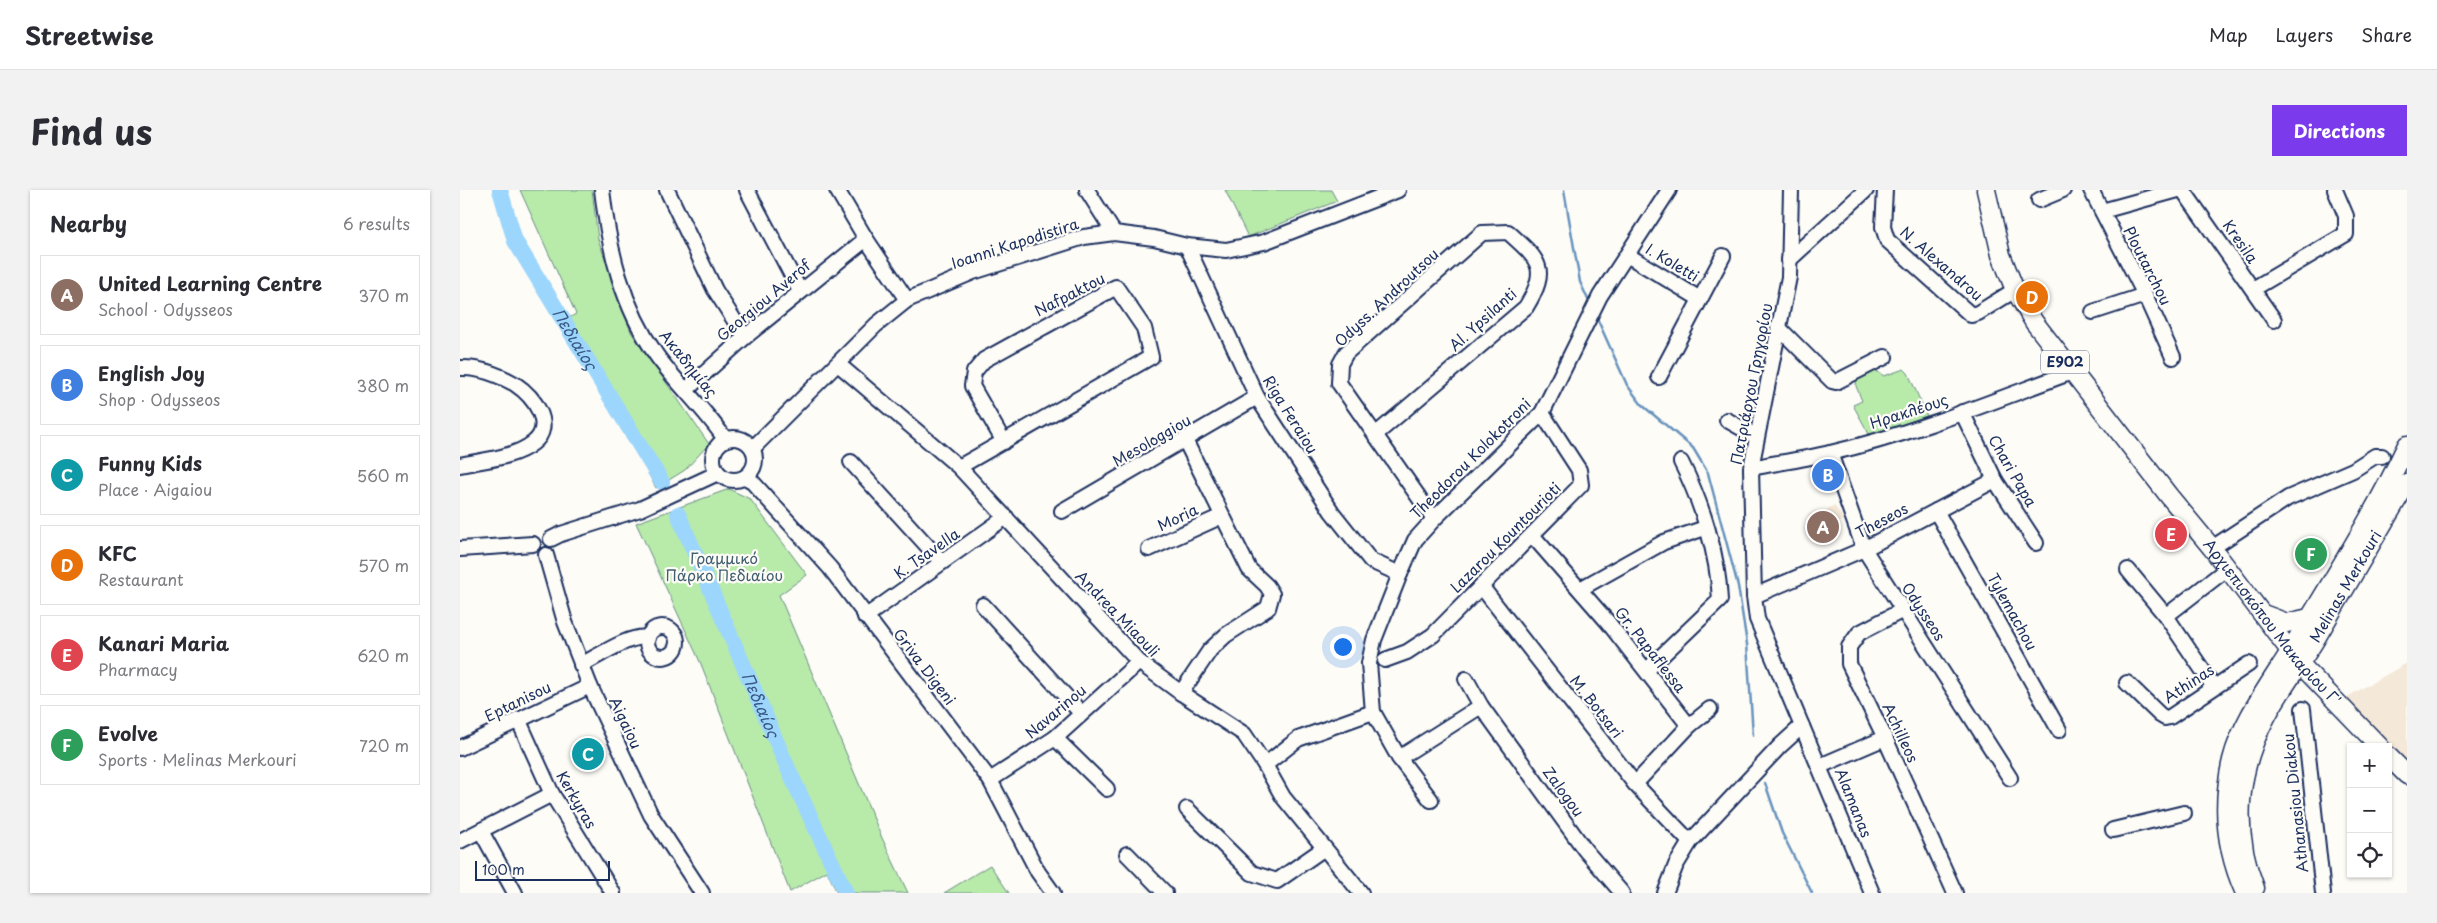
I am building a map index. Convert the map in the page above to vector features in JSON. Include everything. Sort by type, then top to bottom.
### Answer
[{"type":"main road","name":"Αρχιεπισκόπου Μακαρίου Γ'","points":[[1986,190],[2001,255],[2015,290],[2034,322],[2169,496],[2228,568],[2295,658],[2376,743]]},
{"type":"main road","name":"Melinas Merkouri","points":[[2295,658],[2309,618],[2394,473],[2407,445]]},
{"type":"main road","name":"Melinas Merkouri","points":[[2295,658],[2407,483]]},
{"type":"main road","points":[[2262,614],[2287,623],[2309,618]]},
{"type":"main road","points":[[2257,893],[2246,864],[2241,839],[2241,788],[2254,740],[2282,692],[2295,658]]},
{"type":"main road","points":[[2245,893],[2233,867],[2227,833],[2225,811],[2228,782],[2242,733],[2295,658]]},
{"type":"main road","points":[[2282,692],[2307,686],[2328,693]]},
{"type":"main road","points":[[2392,760],[2407,775]]},
{"type":"street","name":"Ακαδημίας","points":[[602,190],[613,262],[640,329],[658,356],[707,413],[725,439]]},
{"type":"street","points":[[667,190],[715,290],[745,336]]},
{"type":"street","points":[[747,190],[800,291]]},
{"type":"street","points":[[837,190],[866,239],[907,300]]},
{"type":"street","points":[[1087,190],[1114,233]]},
{"type":"street","name":"Ioanni Kapodistira","points":[[753,448],[876,325],[907,300],[973,272],[1084,237],[1114,233],[1154,238],[1187,246],[1226,250],[1264,242],[1398,190]]},
{"type":"street","name":"Theodorou Kolokotroni","points":[[1373,712],[1369,663],[1374,640],[1415,540],[1434,518],[1542,413],[1600,296],[1669,190]]},
{"type":"street","name":"Πατριάρχου Γρηγορίου","points":[[1792,190],[1789,277],[1751,468],[1754,596],[1757,619],[1802,726]]},
{"type":"street","points":[[1789,260],[1866,190]]},
{"type":"street","name":"N. Alexandrou","points":[[1885,190],[1883,228],[1887,240],[1971,315],[1978,314],[2015,290]]},
{"type":"street","points":[[2039,200],[2063,190]]},
{"type":"street","name":"Ploutarchou","points":[[2091,190],[2145,295],[2173,357]]},
{"type":"street","points":[[2102,211],[2178,190]]},
{"type":"street","name":"Kresila","points":[[2183,190],[2274,320]]},
{"type":"street","points":[[2253,289],[2346,234],[2346,216],[2335,190]]},
{"type":"street","name":"Al. Ypsilanti","points":[[1375,435],[1526,307],[1538,288],[1540,270],[1530,252],[1508,232],[1482,233]]},
{"type":"street","name":"Odyss. Androutsou","points":[[1434,518],[1339,383],[1340,364],[1346,353],[1482,233]]},
{"type":"street","name":"Georgiou Averof","points":[[686,390],[745,336],[866,239]]},
{"type":"street","name":"Riga Feraiou","points":[[1187,246],[1257,397],[1332,512],[1371,561],[1400,574]]},
{"type":"street","name":"I. Koletti","points":[[1627,255],[1700,299]]},
{"type":"street","points":[[1659,378],[1723,256]]},
{"type":"street","name":"Nafpaktou","points":[[959,468],[1004,442],[1151,357],[1144,328],[1116,287],[984,360],[974,372],[972,386],[1004,442]]},
{"type":"street","points":[[2093,312],[2145,295]]},
{"type":"street","points":[[1778,327],[1832,381],[1836,382],[1884,357]]},
{"type":"street","name":"Andrea Miaouli","points":[[838,364],[959,468],[1139,662],[1181,693],[1244,734],[1265,765],[1283,797],[1360,893]]},
{"type":"street","points":[[460,368],[481,370],[516,385],[538,409],[544,428],[541,435],[526,448],[460,465]]},
{"type":"street","name":"Ηρακλέους","points":[[1751,468],[1830,453],[1962,412],[2072,372]]},
{"type":"street","name":"Mesologgiou","points":[[1062,511],[1257,397]]},
{"type":"street","name":"Chari Papa","points":[[1962,412],[1995,480],[2036,543]]},
{"type":"street","name":"Lazarou Kountourioti","points":[[1385,660],[1407,652],[1433,635],[1581,485],[1579,470],[1542,413]]},
{"type":"street","points":[[1727,420],[1757,437]]},
{"type":"street","points":[[731,437],[744,439],[753,448],[755,462],[747,476],[732,480],[718,473],[713,462],[714,453],[716,447],[725,439],[731,437]]},
{"type":"street","points":[[1181,693],[1210,650],[1226,635],[1268,608],[1272,594],[1267,586],[1249,569],[1185,440]]},
{"type":"street","name":"Odysseos","points":[[1830,453],[1864,549],[2010,778]]},
{"type":"street","points":[[2212,548],[2288,498],[2353,470],[2375,456],[2382,456]]},
{"type":"street","points":[[852,462],[942,562]]},
{"type":"street","points":[[1647,670],[1720,600],[1719,575],[1706,528],[1692,484],[1681,462]]},
{"type":"street","points":[[551,539],[561,534],[640,509],[718,473]]},
{"type":"street","name":"Griva Digeni","points":[[747,476],[830,568],[990,780],[1038,872],[1053,893]]},
{"type":"street","name":"Theseos","points":[[1754,596],[1864,549],[1995,480]]},
{"type":"street","name":"Tylemachou","points":[[1936,511],[2059,730]]},
{"type":"street","name":"Moria","points":[[1149,549],[1222,516]]},
{"type":"street","name":"K. Tsavella","points":[[865,616],[1006,517]]},
{"type":"street","points":[[1580,589],[1664,542],[1706,528]]},
{"type":"street","points":[[541,534],[551,539],[553,547],[546,554],[537,553],[533,544],[535,538],[541,534]]},
{"type":"street","name":"Gr. Papaflessa","points":[[1532,535],[1580,589],[1647,670],[1689,726]]},
{"type":"street","points":[[460,549],[533,544]]},
{"type":"street","name":"Aigaiou","points":[[546,554],[564,622],[590,686],[651,815],[702,893]]},
{"type":"street","points":[[2166,616],[2228,568]]},
{"type":"street","points":[[2128,570],[2166,616],[2214,687]]},
{"type":"street","name":"M. Botsari","points":[[1481,586],[1635,784],[1690,842]]},
{"type":"street","points":[[982,605],[1081,713]]},
{"type":"street","name":"Achilleos","points":[[1903,610],[1859,633],[1849,647],[1849,664],[1885,738],[1955,893]]},
{"type":"street","points":[[581,665],[631,639],[641,636],[648,638]]},
{"type":"street","name":"Navarinou","points":[[990,780],[1055,738],[1139,662]]},
{"type":"street","name":"Athinas","points":[[2127,683],[2165,718],[2170,717],[2249,664]]},
{"type":"street","name":"Zalogou","points":[[1466,679],[1481,706],[1585,850],[1622,893]]},
{"type":"street","name":"Eptanisou","points":[[460,748],[590,686]]},
{"type":"street","points":[[1399,758],[1481,706]]},
{"type":"street","points":[[1635,784],[1689,726],[1710,709]]},
{"type":"street","name":"Athanasiou Diakou","points":[[2303,709],[2323,893]]},
{"type":"street","points":[[1265,765],[1298,739],[1373,712],[1399,758],[1431,800]]},
{"type":"street","name":"Kerkyras","points":[[518,719],[552,794],[613,893]]},
{"type":"street","points":[[1665,893],[1676,865],[1690,842],[1780,746],[1802,726]]},
{"type":"street","name":"Alamanas","points":[[1802,726],[1872,893]]},
{"type":"street","points":[[1055,738],[1107,789]]},
{"type":"street","points":[[1820,766],[1885,738]]},
{"type":"street","points":[[460,841],[552,794]]},
{"type":"street","points":[[1187,809],[1252,873],[1277,881],[1324,849]]},
{"type":"street","points":[[2113,830],[2184,813]]},
{"type":"street","points":[[480,831],[515,893]]},
{"type":"street","points":[[1127,854],[1165,893]]},
{"type":"shaded area","points":[[1834,505],[1844,519],[1820,535],[1808,516],[1816,511],[1819,515]]},
{"type":"shaded area","points":[[2407,663],[2407,768],[2392,751],[2392,743],[2385,743],[2345,698]]},
{"type":"green space","points":[[520,190],[592,190],[598,239],[631,332],[709,444],[685,470],[656,488],[565,320],[576,314]]},
{"type":"green space","points":[[1225,190],[1331,190],[1337,201],[1248,237]]},
{"type":"green space","points":[[1873,366],[1875,370],[1884,376],[1904,369],[1908,373],[1927,416],[1870,436],[1853,405],[1862,401],[1856,386],[1857,374]]},
{"type":"green space","name":"Γραμμικό Πάρκο Πεδιαίου","points":[[729,489],[750,499],[807,575],[779,595],[882,838],[908,893],[837,893],[827,871],[790,892],[701,664],[636,523]]},
{"type":"green space","points":[[990,865],[1009,893],[944,893]]},
{"type":"waterway","name":"Πεδιαίος","points":[[500,190],[515,241],[662,482]]},
{"type":"waterway","points":[[1564,190],[1580,282],[1590,304]]},
{"type":"waterway","points":[[1596,316],[1627,385],[1642,405],[1693,448],[1708,473],[1738,586],[1747,644],[1753,735]]},
{"type":"waterway","name":"Πεδιαίος","points":[[678,514],[790,773],[846,893]]},
{"type":"waterway","points":[[1765,783],[1782,833],[1812,893]]},
{"type":"place","name":"KFC","points":[[2032,297]]},
{"type":"place","name":"English Joy","points":[[1828,475]]},
{"type":"place","name":"United Learning Centre","points":[[1823,527]]},
{"type":"place","name":"Kanari Maria","points":[[2171,534]]},
{"type":"place","name":"Evolve","points":[[2311,554]]},
{"type":"place","name":"Funny Kids","points":[[588,754]]}]
